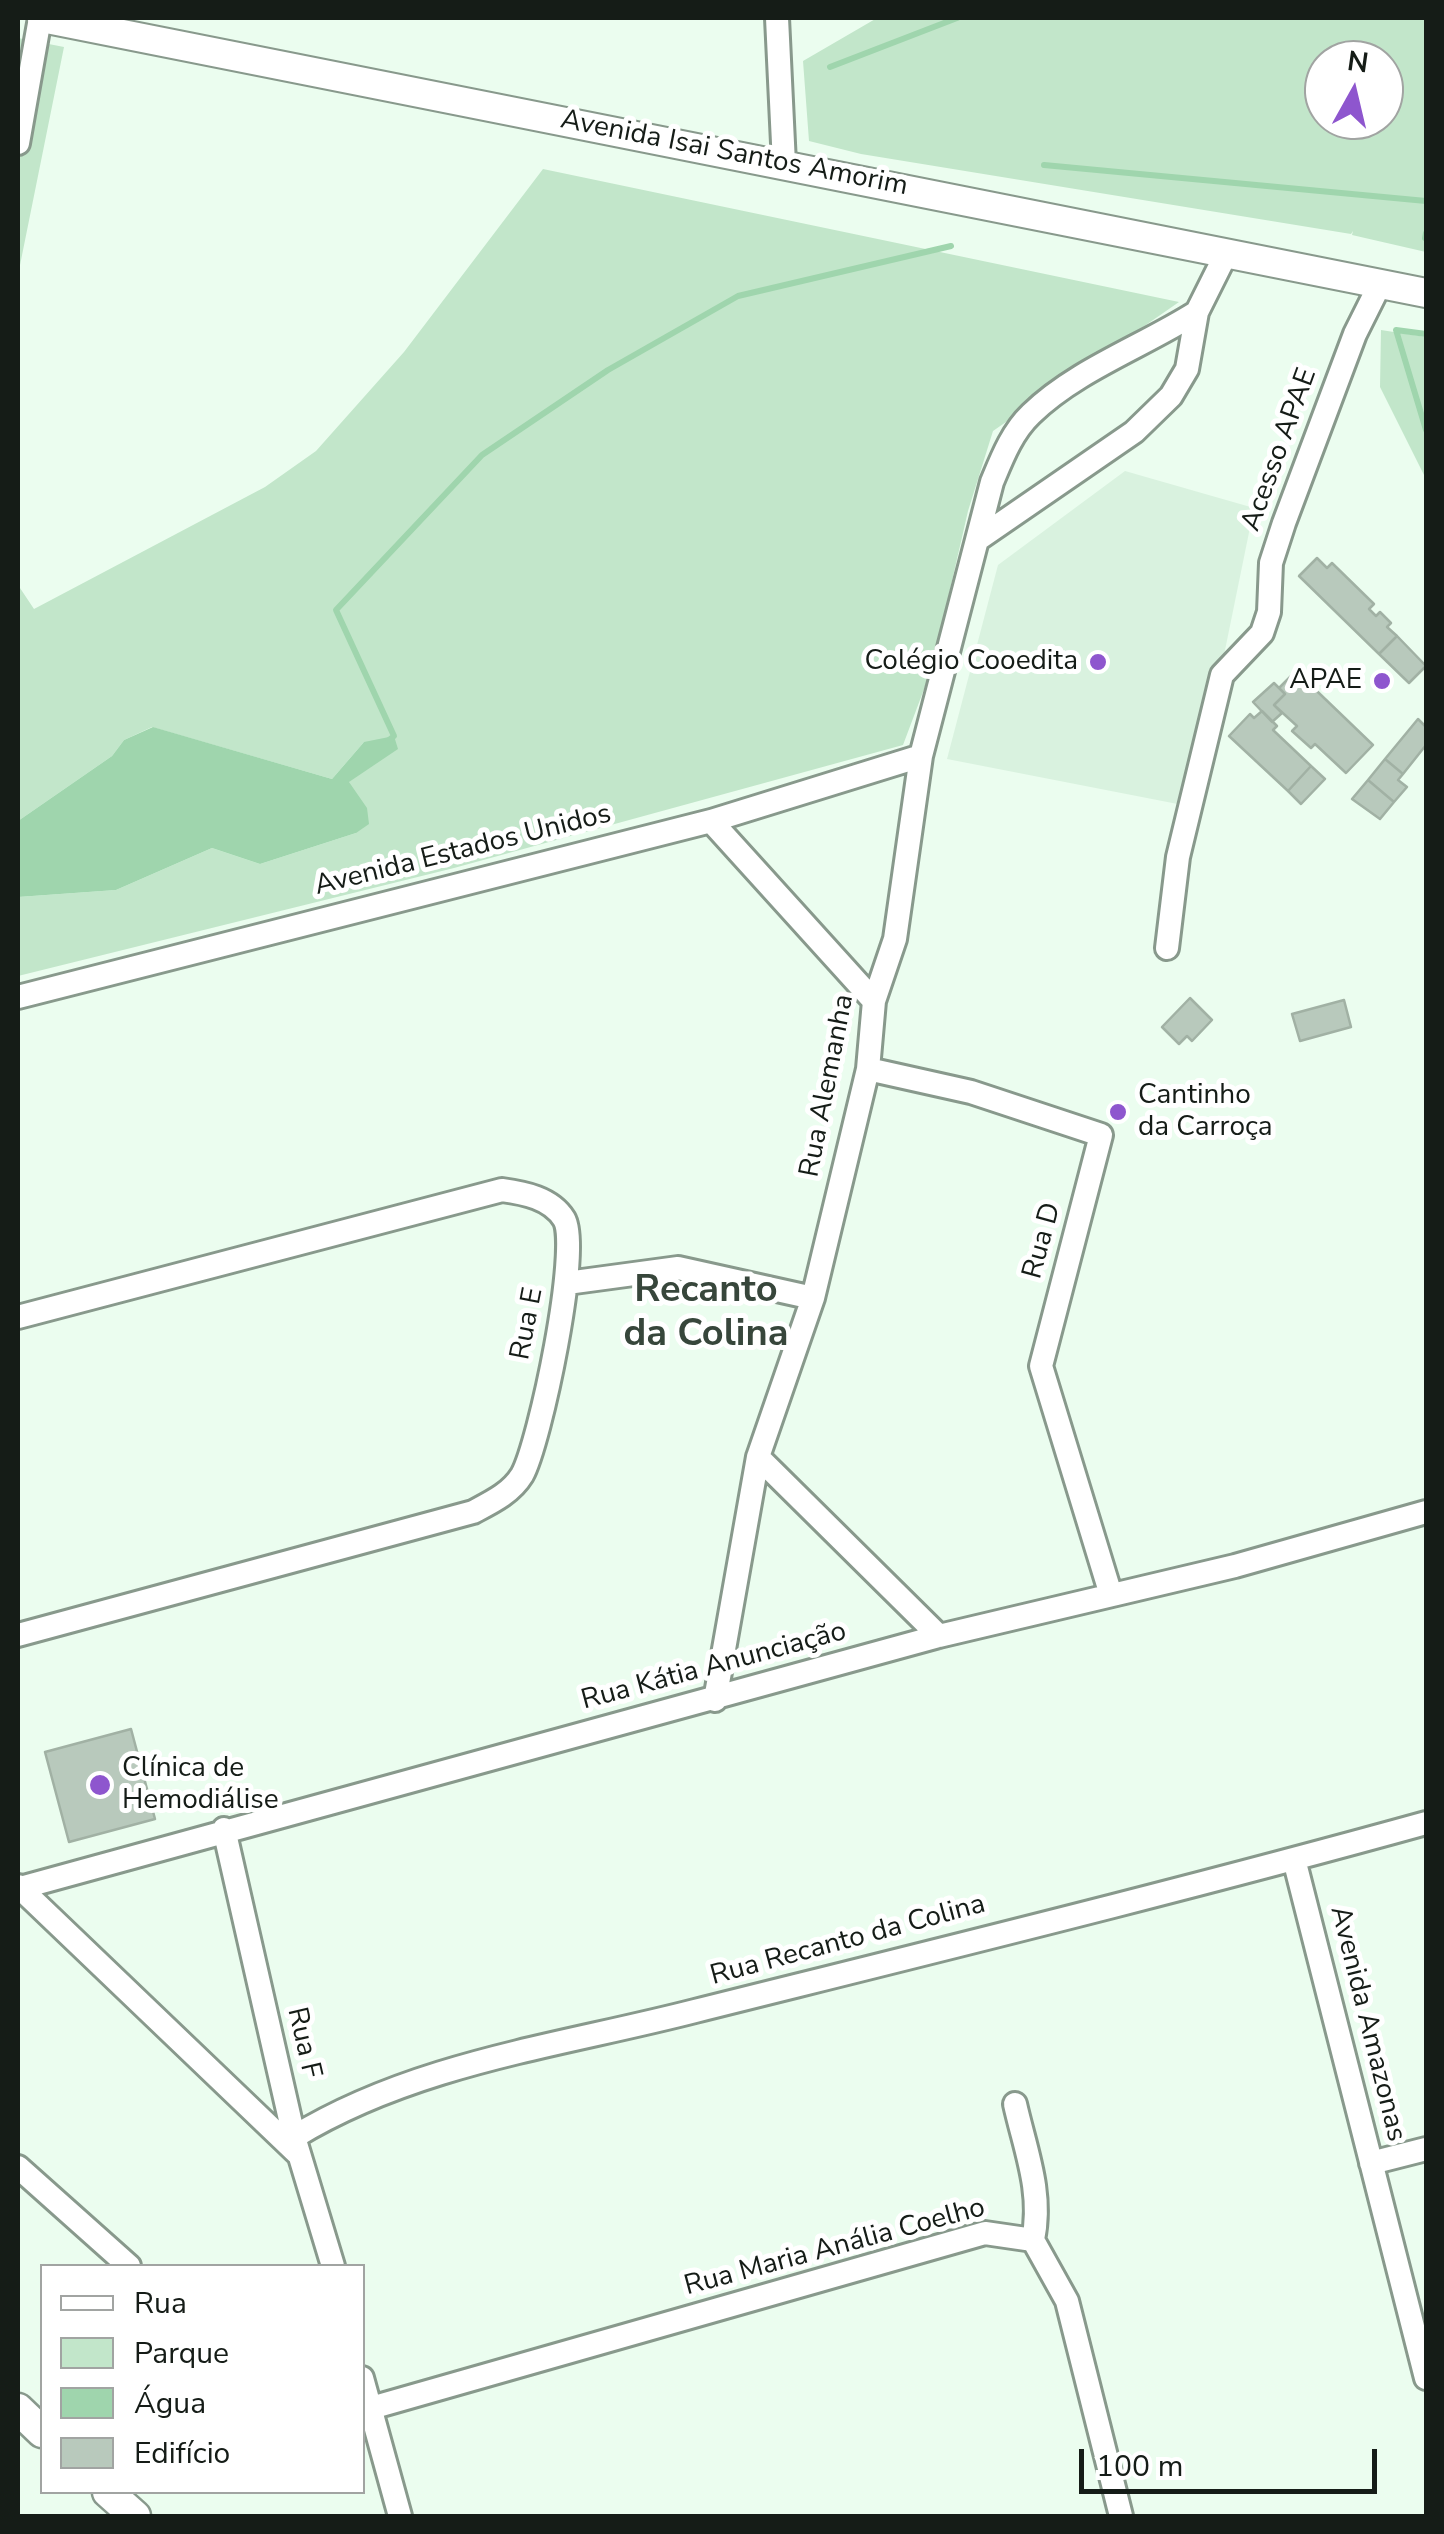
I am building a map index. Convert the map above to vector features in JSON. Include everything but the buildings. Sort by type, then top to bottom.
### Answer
[{"type":"highway","points":[[18,2409],[40,2430]]},
{"type":"highway","points":[[110,2494],[135,2516]]},
{"type":"main road","name":"Avenida Isai Santos Amorim","points":[[41,18],[1426,293]]},
{"type":"street","points":[[18,142],[41,18]]},
{"type":"street","points":[[777,18],[784,164]]},
{"type":"street","points":[[977,540],[1134,432],[1171,396],[1187,369],[1197,312],[1226,252]]},
{"type":"street","name":"Acesso APAE","points":[[1168,948],[1178,857],[1222,675],[1256,640],[1266,622],[1271,563],[1290,505],[1356,334],[1380,284]]},
{"type":"street","name":"Rua Alemanha","points":[[714,1700],[758,1457],[813,1298],[868,1069],[874,1000],[895,939],[921,756],[992,482],[1006,448],[1029,416],[1057,394],[1197,312]]},
{"type":"street","name":"Avenida Estados Unidos","points":[[18,997],[710,821],[921,756]]},
{"type":"street","points":[[710,821],[874,1000]]},
{"type":"street","name":"Rua D","points":[[868,1069],[971,1092],[1102,1134],[1041,1366],[1111,1595]]},
{"type":"street","name":"Rua E","points":[[18,1317],[502,1190],[540,1200],[565,1220],[570,1236],[567,1283],[524,1471],[498,1499],[474,1512],[18,1635]]},
{"type":"street","points":[[567,1283],[678,1268],[813,1298]]},
{"type":"street","points":[[758,1457],[939,1636]]},
{"type":"street","name":"Rua Kátia Anunciação","points":[[18,1887],[939,1636],[1426,1512]]},
{"type":"street","name":"Rua Recanto da Colina","points":[[294,2137],[376,2092],[437,2073],[1426,1823]]},
{"type":"street","name":"Rua F","points":[[224,1829],[294,2137],[332,2264]]},
{"type":"street","name":"Avenida Amazonas","points":[[1294,1859],[1426,2378]]},
{"type":"street","points":[[18,1887],[304,2160]]},
{"type":"street","points":[[1015,2104],[1035,2184],[1037,2219],[1032,2240],[1067,2301],[1122,2516]]},
{"type":"street","points":[[1371,2163],[1426,2149]]},
{"type":"street","points":[[18,2167],[127,2264]]},
{"type":"street","name":"Rua Maria Anália Coelho","points":[[367,2406],[985,2232],[1032,2240]]},
{"type":"street","points":[[367,2406],[400,2516]]},
{"type":"shaded area","name":"Colégio Cooedita","points":[[1125,471],[1254,508],[1193,807],[947,759],[998,565]]},
{"type":"green space","points":[[877,18],[1426,18],[1426,252],[1352,235],[1353,231],[1351,234],[861,154],[809,141],[803,61]]},
{"type":"green space","points":[[18,38],[64,47],[18,275]]},
{"type":"green space","points":[[543,169],[1179,302],[993,431],[968,511],[932,668],[903,745],[454,868],[18,976],[18,897],[116,890],[212,848],[260,864],[356,833],[349,782],[364,742],[332,779],[152,727],[124,740],[112,756],[18,821],[18,585],[34,609],[265,487],[316,451],[404,352]]},
{"type":"green space","points":[[1381,330],[1426,337],[1426,479],[1380,387]]},
{"type":"water","points":[[153,727],[332,779],[364,742],[394,736],[398,749],[349,782],[367,808],[369,824],[356,833],[260,864],[212,848],[116,890],[18,897],[18,821],[112,756],[124,740]]},
{"type":"waterway","points":[[830,67],[957,18]]},
{"type":"waterway","points":[[1044,165],[1426,201]]},
{"type":"waterway","points":[[1425,238],[1426,233]]},
{"type":"waterway","points":[[389,740],[394,736],[336,610],[482,455],[608,370],[738,296],[951,246]]},
{"type":"waterway","points":[[1426,334],[1396,330],[1426,430]]},
{"type":"place","name":"Colégio Cooedita","points":[[1098,662]]},
{"type":"place","name":"APAE","points":[[1382,681]]},
{"type":"place","name":"Cantinho da Carroça","points":[[1118,1112]]},
{"type":"place","name":"Clínica de Hemodiálise","points":[[100,1785]]},
{"type":"district","name":"Recanto da Colina","points":[[706,1314]]}]
